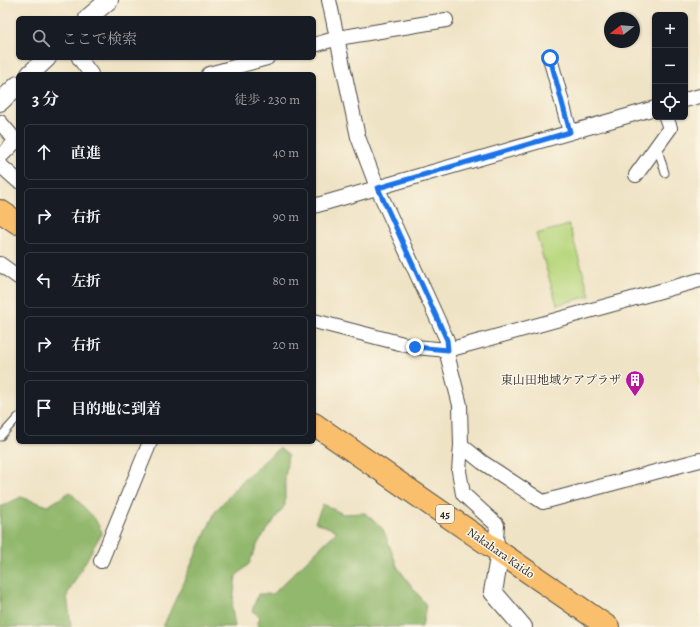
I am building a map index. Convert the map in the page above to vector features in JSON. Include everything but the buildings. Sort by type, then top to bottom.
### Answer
[{"type":"main road","points":[[0,211],[16,222]]},
{"type":"main road","name":"Nakahara Kaido","points":[[316,425],[608,627]]},
{"type":"street","points":[[90,16],[109,0]]},
{"type":"street","points":[[329,0],[358,137],[378,188],[447,340],[448,358],[460,405],[461,445],[459,471],[463,494],[497,525],[496,539],[500,552],[493,592],[523,627]]},
{"type":"street","points":[[316,44],[338,38],[446,20]]},
{"type":"street","points":[[550,58],[570,132]]},
{"type":"street","points":[[32,72],[45,60]]},
{"type":"street","points":[[80,60],[89,72]]},
{"type":"street","points":[[216,72],[260,60]]},
{"type":"street","points":[[0,102],[16,87]]},
{"type":"street","points":[[688,99],[700,96]]},
{"type":"street","points":[[316,205],[652,109]]},
{"type":"street","points":[[636,175],[670,128],[667,120]]},
{"type":"street","points":[[0,122],[16,141],[0,157]]},
{"type":"street","points":[[0,165],[16,179]]},
{"type":"street","points":[[1,266],[16,276]]},
{"type":"street","points":[[316,322],[415,347],[448,350],[700,280]]},
{"type":"street","points":[[101,561],[149,444]]},
{"type":"street","points":[[461,445],[482,462],[543,502],[700,460]]},
{"type":"lane","points":[[657,146],[665,173]]},
{"type":"lane","points":[[0,436],[16,419]]},
{"type":"green space","points":[[569,225],[590,296],[557,305],[536,234]]},
{"type":"green space","points":[[279,448],[288,455],[285,479],[285,505],[258,543],[249,564],[236,576],[232,609],[235,627],[163,627],[215,512],[246,477]]},
{"type":"green space","points":[[70,492],[95,519],[102,532],[67,595],[71,627],[0,627],[0,507],[21,497],[48,506]]},
{"type":"green space","points":[[323,504],[343,514],[365,513],[383,529],[398,568],[426,605],[422,627],[257,627],[260,616],[252,611],[258,594],[273,594],[337,531],[315,522]]},
{"type":"place","name":"東山田地域ケアプラザ","points":[[635,397]]},
{"type":"route","points":[[415,347],[448,350],[447,340],[378,188],[570,132],[550,58]]}]
